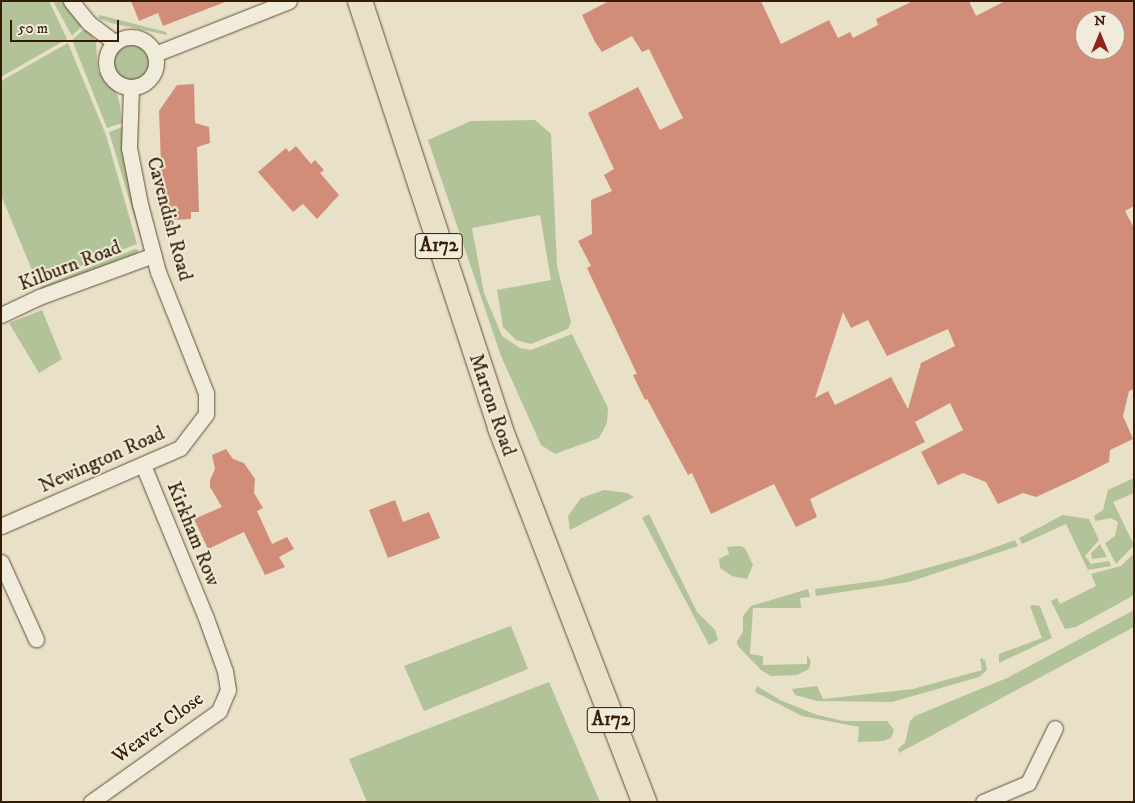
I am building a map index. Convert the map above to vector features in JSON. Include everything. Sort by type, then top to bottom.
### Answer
[{"type":"main road","name":"Marton Road","points":[[360,1],[500,428],[644,802]]},
{"type":"street","points":[[72,1],[89,23],[114,42]]},
{"type":"street","points":[[155,54],[288,1]]},
{"type":"street","points":[[130,37],[138,38],[151,47],[155,54],[156,62],[152,77],[146,83],[131,88],[116,83],[106,71],[106,56],[114,42],[130,37]]},
{"type":"street","name":"Cavendish Road","points":[[131,88],[129,148],[154,255],[206,393],[206,414]]},
{"type":"street","name":"Kilburn Road","points":[[1,315],[39,297],[154,255]]},
{"type":"street","name":"Newington Road","points":[[1,526],[180,448],[206,414]]},
{"type":"street","name":"Kirkham Row","points":[[143,465],[206,618]]},
{"type":"street","points":[[1,562],[36,639]]},
{"type":"street","name":"Weaver Close","points":[[91,802],[220,711],[228,690],[225,671],[206,618]]},
{"type":"street","points":[[983,802],[1002,798],[1028,783],[1055,728]]},
{"type":"green space","points":[[1,1],[49,1],[67,39],[1,77]]},
{"type":"green space","points":[[53,1],[65,1],[83,25],[72,36]]},
{"type":"green space","points":[[100,15],[166,32],[167,35],[111,23],[98,18]]},
{"type":"green space","points":[[86,27],[96,42],[98,71],[117,94],[120,105],[122,123],[107,128],[72,40]]},
{"type":"green space","points":[[68,43],[106,135],[137,244],[41,282],[36,280],[1,195],[1,81]]},
{"type":"green space","points":[[131,43],[145,48],[150,62],[145,76],[131,81],[117,76],[112,62],[117,48]]},
{"type":"green space","points":[[535,120],[551,134],[557,266],[571,322],[568,329],[531,344],[516,340],[503,327],[497,290],[551,280],[540,215],[472,228],[484,293],[502,336],[520,348],[531,350],[572,334],[608,408],[607,423],[599,438],[555,454],[541,445],[501,356],[428,140],[471,121]]},
{"type":"green space","points":[[123,127],[143,237],[142,242],[109,132]]},
{"type":"green space","points":[[135,249],[139,250],[136,254],[41,290],[40,287]]},
{"type":"green space","points":[[42,310],[62,359],[39,373],[9,323]]},
{"type":"green space","points":[[1134,478],[1134,493],[1113,502],[1134,545],[1116,564],[1105,543],[1115,536],[1118,522],[1111,518],[1095,521],[1094,516],[1103,510],[1108,490]]},
{"type":"green space","points":[[604,490],[627,493],[634,497],[570,530],[568,516],[581,498]]},
{"type":"green space","points":[[649,514],[697,612],[715,630],[718,640],[709,645],[642,518]]},
{"type":"green space","points":[[1063,515],[1089,519],[1099,540],[1085,556],[1091,564],[1109,561],[1111,566],[1088,570],[1066,524],[1022,544],[1019,538]]},
{"type":"green space","points":[[1015,540],[1018,546],[909,582],[816,596],[815,589],[882,580],[971,556]]},
{"type":"green space","points":[[1100,544],[1107,557],[1092,559],[1091,553]]},
{"type":"green space","points":[[740,546],[745,548],[753,565],[747,579],[732,576],[720,568],[719,559],[729,554],[727,547]]},
{"type":"green space","points":[[1134,553],[1134,595],[1076,627],[1065,629],[1051,601],[1057,598],[1060,604],[1096,586],[1091,574],[1121,566]]},
{"type":"green space","points":[[808,589],[810,597],[800,598],[801,608],[753,608],[750,654],[763,656],[763,665],[807,664],[807,655],[811,661],[809,669],[797,675],[771,676],[761,670],[738,646],[737,641],[743,632],[743,616],[751,606]]},
{"type":"green space","points":[[1030,606],[1040,606],[1052,638],[999,663],[999,654],[1042,638]]},
{"type":"green space","points":[[1134,610],[1134,627],[899,753],[898,749],[905,743],[910,721],[915,716],[1007,678]]},
{"type":"green space","points":[[511,626],[528,669],[424,711],[404,666]]},
{"type":"green space","points":[[980,658],[985,660],[987,670],[979,677],[892,702],[817,701],[795,695],[792,689],[817,686],[823,699],[913,689],[982,670]]},
{"type":"green space","points":[[549,682],[600,802],[367,802],[349,759]]},
{"type":"green space","points":[[757,686],[780,700],[817,715],[844,721],[887,721],[894,730],[891,738],[883,741],[858,742],[859,727],[802,716],[755,692]]},
{"type":"building","points":[[131,1],[225,2],[163,26],[158,13],[139,21]]},
{"type":"building","points":[[609,1],[761,1],[781,44],[829,20],[838,38],[850,32],[853,38],[878,25],[876,19],[913,1],[969,1],[976,16],[1005,1],[1134,1],[1134,206],[1125,211],[1134,228],[1134,389],[1129,391],[1123,416],[1133,439],[1110,450],[1109,462],[1073,480],[1036,497],[1023,493],[998,504],[986,482],[963,473],[938,485],[921,452],[963,430],[950,403],[915,422],[925,442],[810,499],[817,517],[796,527],[774,484],[711,514],[692,473],[688,475],[647,399],[645,400],[633,375],[637,374],[587,268],[591,266],[578,241],[592,234],[591,200],[612,191],[604,175],[614,169],[588,113],[638,87],[660,130],[683,118],[649,49],[642,52],[632,36],[602,52],[582,15]],"holes":[[[843,312],[851,328],[868,320],[887,356],[948,329],[955,346],[921,363],[908,409],[891,377],[835,405],[828,391],[815,398]]]},
{"type":"building","points":[[194,84],[195,123],[209,127],[210,143],[197,147],[199,212],[191,212],[191,219],[173,220],[173,214],[163,214],[159,111],[177,85]]},
{"type":"building","points":[[296,146],[311,164],[315,160],[324,170],[320,173],[339,195],[317,219],[303,204],[293,212],[258,172],[286,148],[289,152]]},
{"type":"building","points":[[226,449],[233,459],[244,463],[255,479],[254,493],[263,508],[257,511],[272,544],[287,537],[294,549],[279,557],[285,567],[265,575],[244,532],[208,549],[194,519],[222,507],[210,487],[210,480],[215,469],[212,455]]},
{"type":"building","points":[[395,500],[403,522],[429,512],[440,538],[388,558],[369,510]]}]
